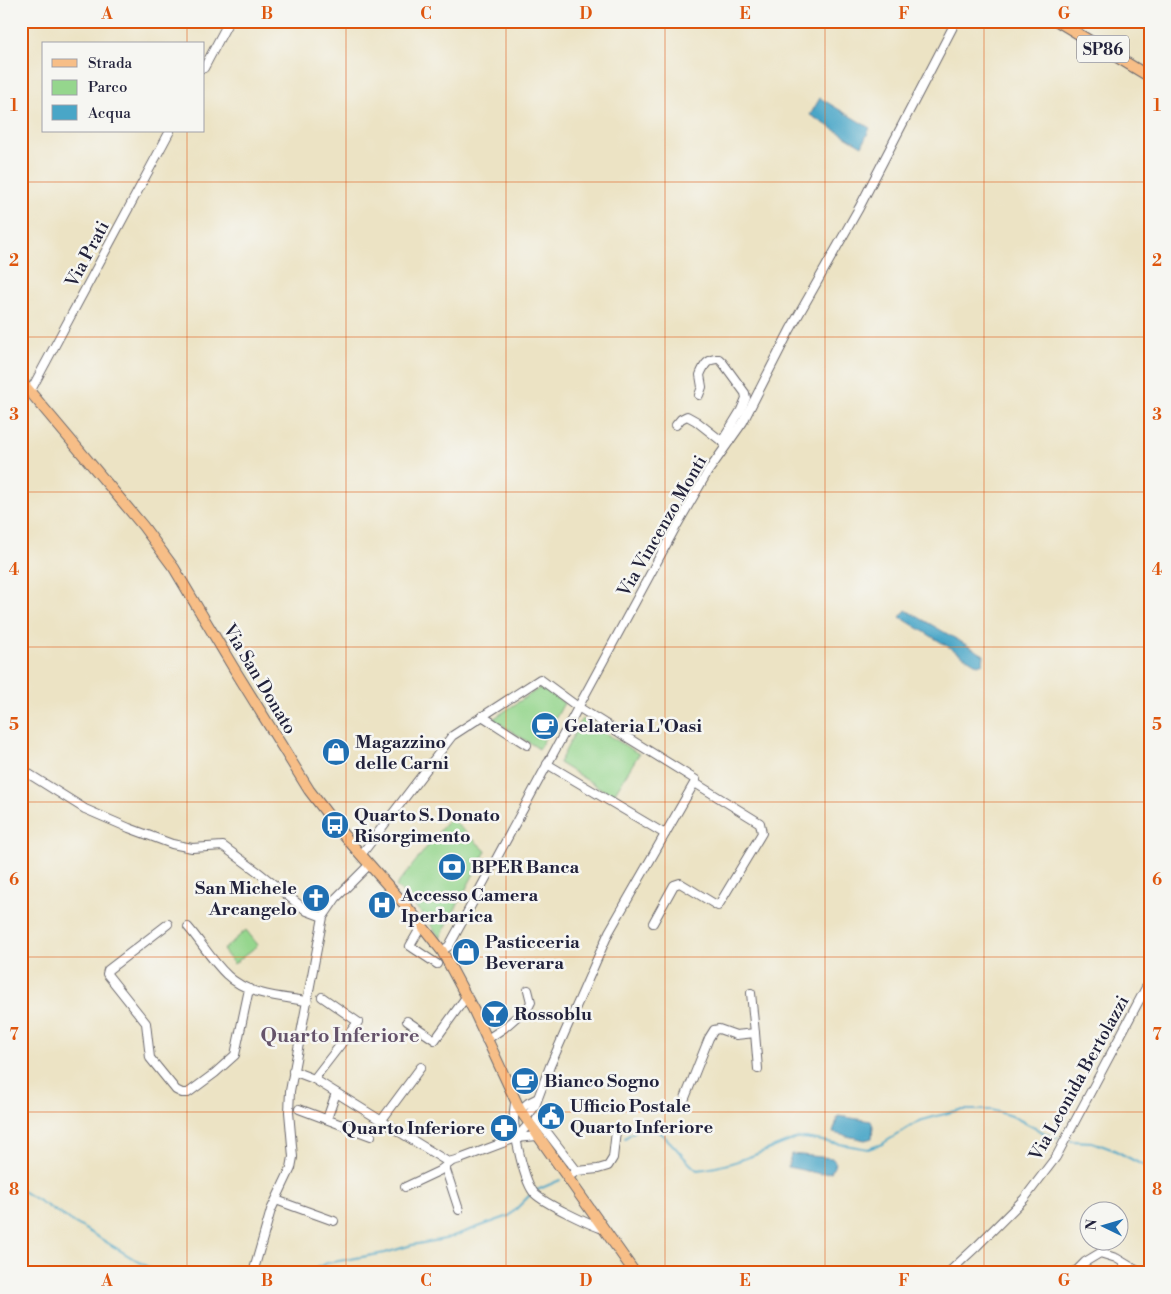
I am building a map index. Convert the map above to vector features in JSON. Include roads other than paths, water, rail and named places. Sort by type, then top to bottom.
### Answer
[{"type":"main road","name":"SP86","points":[[1057,21],[1150,76]]},
{"type":"main road","name":"Via San Donato","points":[[21,381],[143,526],[174,568],[300,776],[360,855],[422,925],[442,951],[486,1040],[537,1136],[635,1273]]},
{"type":"street","points":[[205,66],[229,21]]},
{"type":"street","name":"Via Vincenzo Monti","points":[[442,951],[449,946],[697,490],[735,427],[859,208],[956,21]]},
{"type":"street","name":"Via Prati","points":[[30,392],[169,132]]},
{"type":"street","points":[[699,395],[702,387],[700,378],[702,369],[708,361],[719,358],[745,393],[746,402],[735,427]]},
{"type":"street","points":[[676,425],[687,416],[724,444]]},
{"type":"street","points":[[360,855],[452,736],[540,679],[578,707],[696,780],[695,782],[760,823],[762,833],[718,906],[680,883],[674,885],[653,923]]},
{"type":"street","points":[[482,716],[527,745]]},
{"type":"street","points":[[547,764],[665,834]]},
{"type":"street","points":[[21,770],[85,809],[129,828],[178,846],[192,848],[223,846],[307,911],[323,917]]},
{"type":"street","points":[[516,1138],[528,1103],[536,1099],[609,932],[695,782]]},
{"type":"street","points":[[253,1273],[276,1200],[291,1168],[293,1157],[289,1112],[290,1091],[323,917],[336,898],[369,864]]},
{"type":"street","points":[[168,924],[108,970],[107,974],[146,1023],[150,1058],[176,1090],[188,1093],[235,1055],[249,989]]},
{"type":"street","points":[[422,925],[410,946],[437,964]]},
{"type":"street","points":[[188,926],[227,976],[244,987],[281,997],[307,1001]]},
{"type":"street","name":"Via Leonida Bertolazzi","points":[[948,1273],[1024,1199],[1056,1157],[1150,980]]},
{"type":"street","points":[[486,1040],[504,1028],[529,1006],[531,1002],[528,990]]},
{"type":"street","points":[[752,993],[758,1070]]},
{"type":"street","points":[[314,1079],[358,1022],[322,997]]},
{"type":"street","points":[[407,1021],[435,1040],[466,997]]},
{"type":"street","points":[[683,1103],[708,1038],[714,1030],[736,1035],[755,1033]]},
{"type":"street","points":[[381,1121],[421,1067]]},
{"type":"street","points":[[294,1071],[314,1079],[445,1161],[448,1165],[459,1210]]},
{"type":"street","points":[[327,1119],[336,1093]]},
{"type":"street","points":[[299,1109],[371,1136]]},
{"type":"street","points":[[525,1114],[577,1171]]},
{"type":"street","name":"Via San Donato","points":[[525,1114],[514,1117],[516,1138],[523,1167],[533,1192],[546,1202],[603,1229]]},
{"type":"street","points":[[567,1178],[577,1171],[608,1166],[613,1158],[616,1131]]},
{"type":"street","points":[[405,1188],[448,1165],[516,1138],[537,1136]]},
{"type":"street","points":[[276,1200],[334,1221]]},
{"type":"street","points":[[1074,1273],[1085,1262],[1100,1253],[1111,1256],[1141,1273]]},
{"type":"water","points":[[820,98],[870,128],[862,146],[810,115]]},
{"type":"water","points":[[906,610],[984,655],[983,663],[978,665],[900,617]]},
{"type":"water","points":[[838,1116],[871,1121],[873,1126],[872,1138],[865,1140],[833,1133]]},
{"type":"water","points":[[791,1154],[832,1158],[836,1163],[831,1172],[821,1174],[788,1167]]},
{"type":"waterway","points":[[625,1138],[641,1128],[653,1129],[667,1139],[697,1170],[735,1162],[795,1139],[805,1138],[868,1149],[882,1144],[919,1121],[959,1110],[992,1110],[1014,1117],[1052,1137],[1060,1138]]},
{"type":"waterway","points":[[1071,1141],[1092,1142],[1114,1150],[1150,1169]]},
{"type":"waterway","points":[[535,1191],[560,1180]]},
{"type":"waterway","points":[[21,1190],[159,1273]]},
{"type":"waterway","points":[[306,1273],[327,1263],[385,1253],[412,1245],[445,1239],[509,1216],[531,1194]]},
{"type":"place","name":"Gelateria L'Oasi","points":[[545,726]]},
{"type":"place","name":"Magazzino delle Carni","points":[[336,752]]},
{"type":"place","name":"Quarto S. Donato Risorgimento","points":[[335,825]]},
{"type":"place","name":"BPER Banca","points":[[452,867]]},
{"type":"place","name":"San Michele Arcangelo","points":[[316,898]]},
{"type":"place","name":"Accesso Camera Iperbarica","points":[[382,905]]},
{"type":"place","name":"Pasticceria Beverara","points":[[466,952]]},
{"type":"place","name":"Rossoblu","points":[[495,1014]]},
{"type":"place","name":"Bianco Sogno","points":[[525,1081]]},
{"type":"place","name":"Ufficio Postale Quarto Inferiore","points":[[551,1116]]},
{"type":"place","name":"Quarto Inferiore","points":[[504,1128]]},
{"type":"district","name":"Quarto Inferiore","points":[[340,1035]]}]
